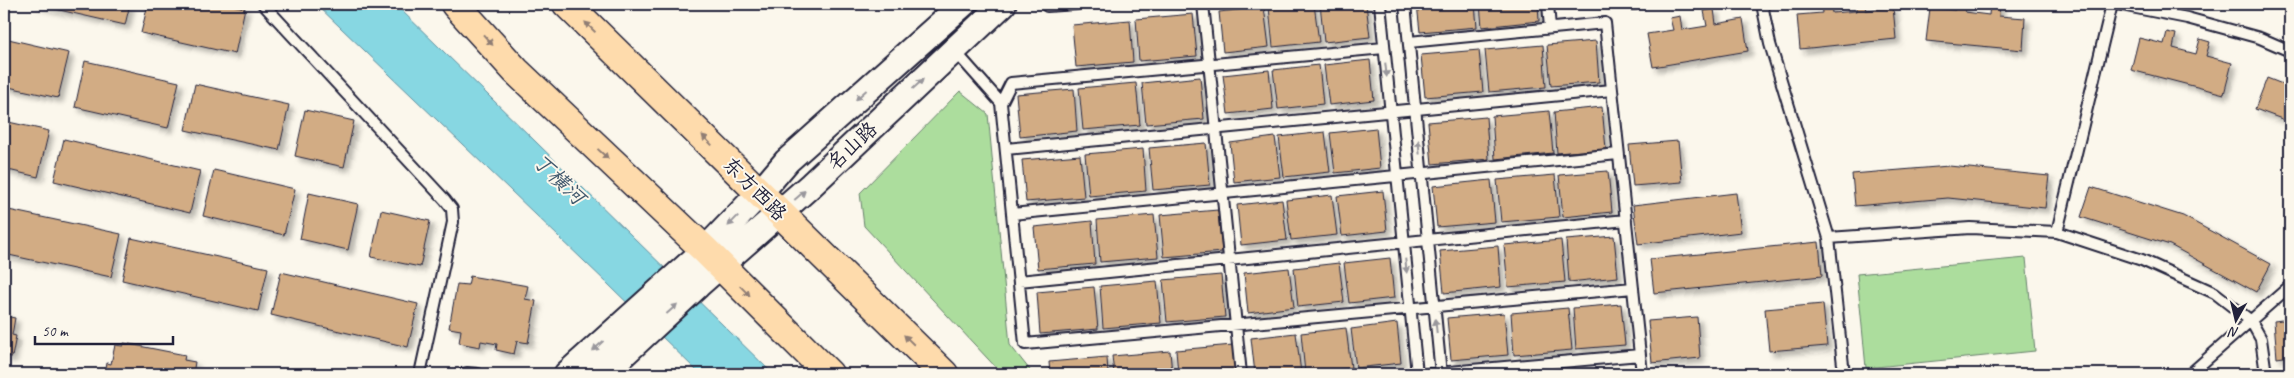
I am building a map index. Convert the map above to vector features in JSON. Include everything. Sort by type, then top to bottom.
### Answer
[{"type":"main road","points":[[455,4],[516,71],[713,258],[829,374]]},
{"type":"main road","name":"东方西路","points":[[567,4],[944,374]]},
{"type":"street","name":"名山路","points":[[713,258],[759,194],[787,161],[963,4]]},
{"type":"street","name":"名山路","points":[[713,258],[779,214],[1003,4]]},
{"type":"street","points":[[567,374],[638,325],[713,258]]},
{"type":"street","points":[[602,374],[638,325]]},
{"type":"lane","points":[[263,4],[452,209],[453,222],[420,374]]},
{"type":"lane","points":[[1047,6],[1077,4]]},
{"type":"lane","points":[[1203,4],[1241,374]]},
{"type":"lane","points":[[1380,4],[1417,374]]},
{"type":"lane","points":[[1405,4],[1441,374]]},
{"type":"lane","points":[[1548,4],[1550,28]]},
{"type":"lane","points":[[1630,4],[1635,4]]},
{"type":"lane","points":[[1762,4],[1770,44],[1829,238],[1844,374]]},
{"type":"lane","points":[[2057,232],[2112,4]]},
{"type":"lane","points":[[2116,4],[2187,18],[2260,38],[2290,51]]},
{"type":"lane","points":[[1409,42],[1605,23],[1642,374]]},
{"type":"lane","points":[[1384,48],[1011,83],[1001,103],[1025,344],[1633,288]]},
{"type":"lane","points":[[954,50],[1001,103]]},
{"type":"lane","points":[[1006,149],[1612,90]]},
{"type":"lane","points":[[1012,214],[1618,154]]},
{"type":"lane","points":[[1019,281],[1626,220]]},
{"type":"lane","points":[[1829,238],[1970,228],[2057,232],[2142,260],[2215,293],[2251,321],[2261,339],[2266,374]]},
{"type":"lane","points":[[2190,374],[2290,286]]},
{"type":"lane","points":[[1427,374],[1640,355]]},
{"type":"lane","points":[[463,374],[478,374]]},
{"type":"green space","points":[[960,91],[988,114],[1010,345],[1033,374],[1002,374],[864,226],[860,193]]},
{"type":"green space","points":[[2026,258],[2035,351],[1866,368],[1857,274]]},
{"type":"water","name":"丁横河","points":[[316,4],[395,4],[773,374],[700,374]]},
{"type":"building","points":[[33,4],[130,4],[125,25]]},
{"type":"building","points":[[148,4],[227,4],[245,8],[235,54],[141,33]]},
{"type":"building","points":[[1314,4],[1319,42],[1273,47],[1269,7]]},
{"type":"building","points":[[1320,4],[1366,4],[1370,37],[1324,42]]},
{"type":"building","points":[[1417,4],[1475,4],[1477,27],[1420,32]]},
{"type":"building","points":[[1480,4],[1538,4],[1539,21],[1482,27]]},
{"type":"building","points":[[1821,4],[1831,4],[1832,13],[1856,11],[1856,4],[1865,4],[1866,10],[1893,7],[1896,39],[1800,49],[1797,15],[1822,13]]},
{"type":"building","points":[[1956,4],[1966,4],[1965,12],[1989,15],[1990,4],[2000,4],[1999,16],[2025,18],[2023,50],[1926,41],[1930,8],[1955,10]]},
{"type":"building","points":[[1264,7],[1269,47],[1223,52],[1219,12]]},
{"type":"building","points":[[1714,9],[1716,24],[1743,19],[1748,51],[1653,67],[1647,34],[1673,30],[1670,18],[1680,16],[1682,30],[1707,26],[1704,11]]},
{"type":"building","points":[[1193,14],[1197,56],[1139,61],[1136,19]]},
{"type":"building","points":[[1130,20],[1133,62],[1076,67],[1072,25]]},
{"type":"building","points":[[2167,32],[2176,34],[2173,48],[2196,54],[2200,39],[2210,42],[2206,56],[2232,63],[2224,94],[2131,70],[2139,38],[2164,44]]},
{"type":"building","points":[[4,38],[69,53],[58,98],[4,86]]},
{"type":"building","points":[[1596,41],[1599,82],[1551,86],[1547,45]]},
{"type":"building","points":[[1543,45],[1546,87],[1489,92],[1485,50]]},
{"type":"building","points":[[1479,50],[1483,92],[1425,97],[1421,55]]},
{"type":"building","points":[[1370,60],[1374,100],[1329,105],[1324,65]]},
{"type":"building","points":[[85,61],[179,82],[168,128],[75,107]]},
{"type":"building","points":[[1319,65],[1323,104],[1278,109],[1273,70]]},
{"type":"building","points":[[1269,70],[1273,109],[1228,114],[1223,75]]},
{"type":"building","points":[[1200,77],[1204,119],[1146,124],[1142,83]]},
{"type":"building","points":[[2267,78],[2290,87],[2290,122],[2255,109]]},
{"type":"building","points":[[1136,83],[1140,125],[1083,130],[1079,88]]},
{"type":"building","points":[[195,84],[289,105],[279,150],[185,130]]},
{"type":"building","points":[[1074,89],[1077,131],[1020,137],[1016,94]]},
{"type":"building","points":[[1602,107],[1606,149],[1557,153],[1554,112]]},
{"type":"building","points":[[305,110],[354,121],[344,167],[295,156]]},
{"type":"building","points":[[1549,111],[1553,153],[1495,159],[1492,116]]},
{"type":"building","points":[[1486,117],[1489,159],[1432,164],[1428,122]]},
{"type":"building","points":[[4,121],[49,131],[38,177],[4,169]]},
{"type":"building","points":[[1376,128],[1380,168],[1335,173],[1330,133]]},
{"type":"building","points":[[1325,132],[1330,172],[1284,177],[1279,137]]},
{"type":"building","points":[[1275,137],[1280,177],[1234,182],[1230,143]]},
{"type":"building","points":[[64,139],[200,171],[190,213],[54,181]]},
{"type":"building","points":[[1678,141],[1682,182],[1633,186],[1629,145]]},
{"type":"building","points":[[1206,143],[1210,185],[1153,190],[1149,148]]},
{"type":"building","points":[[1143,149],[1146,191],[1089,196],[1085,154]]},
{"type":"building","points":[[1080,155],[1084,197],[1026,202],[1022,160]]},
{"type":"building","points":[[1949,166],[2049,176],[2045,208],[1948,198],[1855,206],[1852,174]]},
{"type":"building","points":[[214,170],[295,189],[284,235],[203,216]]},
{"type":"building","points":[[1608,171],[1612,212],[1563,217],[1559,175]]},
{"type":"building","points":[[1555,175],[1559,217],[1501,222],[1497,180]]},
{"type":"building","points":[[1491,180],[1495,222],[1437,227],[1433,186]]},
{"type":"building","points":[[2091,187],[2183,216],[2271,264],[2256,292],[2170,245],[2081,217]]},
{"type":"building","points":[[1383,191],[1387,231],[1342,236],[1337,196]]},
{"type":"building","points":[[309,193],[358,204],[348,250],[300,239]]},
{"type":"building","points":[[1736,193],[1741,232],[1638,244],[1633,205]]},
{"type":"building","points":[[1332,195],[1337,235],[1291,240],[1286,200]]},
{"type":"building","points":[[1282,200],[1287,240],[1241,245],[1237,205]]},
{"type":"building","points":[[4,209],[121,234],[111,277],[4,254]]},
{"type":"building","points":[[381,210],[430,221],[420,267],[371,257]]},
{"type":"building","points":[[1218,210],[1222,252],[1164,257],[1160,215]]},
{"type":"building","points":[[1154,215],[1158,257],[1100,262],[1097,220]]},
{"type":"building","points":[[1092,221],[1095,264],[1038,269],[1034,227]]},
{"type":"building","points":[[1614,236],[1618,277],[1569,282],[1566,240]]},
{"type":"building","points":[[131,238],[268,268],[258,311],[122,280]]},
{"type":"building","points":[[1561,240],[1565,282],[1508,287],[1504,245]]},
{"type":"building","points":[[1819,242],[1822,276],[1654,293],[1650,259]]},
{"type":"building","points":[[1498,246],[1501,287],[1444,293],[1440,251]]},
{"type":"building","points":[[1390,258],[1394,298],[1349,303],[1344,263]]},
{"type":"building","points":[[1339,263],[1344,302],[1298,307],[1294,268]]},
{"type":"building","points":[[1289,268],[1294,307],[1248,313],[1244,273]]},
{"type":"building","points":[[281,272],[418,304],[408,347],[271,315]]},
{"type":"building","points":[[1221,275],[1225,317],[1167,322],[1163,280]]},
{"type":"building","points":[[470,276],[528,286],[525,299],[536,301],[528,343],[517,341],[514,354],[496,350],[497,344],[481,341],[480,347],[459,343],[461,330],[449,328],[457,284],[468,285]]},
{"type":"building","points":[[1157,281],[1161,323],[1103,328],[1100,286]]},
{"type":"building","points":[[1094,287],[1098,329],[1040,334],[1037,292]]},
{"type":"building","points":[[1621,304],[1625,345],[1576,349],[1573,308]]},
{"type":"building","points":[[1823,304],[1827,346],[1769,351],[1765,309]]},
{"type":"building","points":[[1568,308],[1572,350],[1514,355],[1511,313]]},
{"type":"building","points":[[4,311],[6,311],[5,316],[15,318],[12,335],[16,336],[12,357],[4,356]]},
{"type":"building","points":[[1504,313],[1508,355],[1451,360],[1447,318]]},
{"type":"building","points":[[1697,317],[1700,358],[1652,363],[1648,321]]},
{"type":"building","points":[[2290,319],[2290,356],[2277,358],[2274,321]]},
{"type":"building","points":[[1397,323],[1401,363],[1356,368],[1351,329]]},
{"type":"building","points":[[1346,328],[1351,368],[1305,373],[1301,333]]},
{"type":"building","points":[[1296,333],[1301,373],[1255,374],[1251,338]]},
{"type":"building","points":[[124,343],[185,355],[184,360],[195,362],[193,374],[105,374],[107,363],[111,364],[115,345],[123,346]]},
{"type":"building","points":[[1233,345],[1236,374],[1178,374],[1176,350]]},
{"type":"building","points":[[1170,351],[1172,374],[1114,374],[1112,356]]},
{"type":"building","points":[[1107,357],[1108,374],[1050,374],[1049,362]]},
{"type":"building","points":[[1826,368],[1827,374],[1760,374]]},
{"type":"building","points":[[1628,369],[1628,374],[1579,374],[1579,373]]}]
